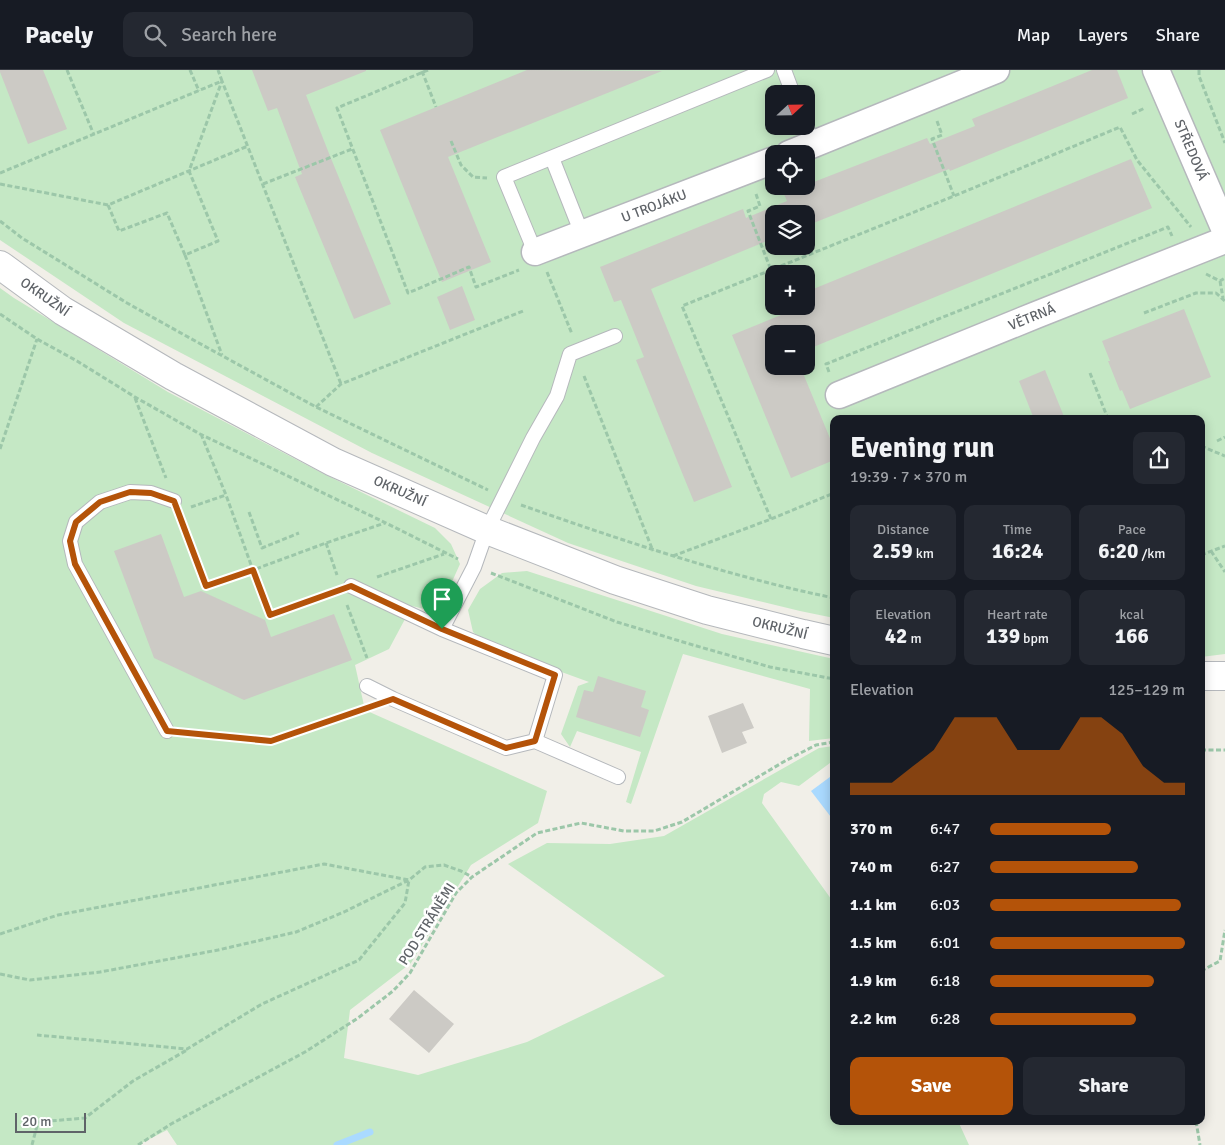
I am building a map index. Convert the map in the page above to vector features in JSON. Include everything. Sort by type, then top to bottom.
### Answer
[{"type":"street","points":[[803,142],[928,97],[996,70]]},
{"type":"street","name":"STŘEDOVÁ","points":[[1156,70],[1219,239]]},
{"type":"street","name":"U TROJÁKU","points":[[529,260],[582,234],[765,164]]},
{"type":"street","name":"VĚTRNÁ","points":[[839,395],[1219,239]]},
{"type":"street","name":"OKRUŽNÍ","points":[[0,265],[63,310],[173,376],[333,462],[487,530],[616,580],[707,610],[830,639]]},
{"type":"street","points":[[1205,676],[1225,676]]},
{"type":"lane","points":[[529,260],[504,177],[767,70]]},
{"type":"lane","points":[[784,70],[790,85]]},
{"type":"lane","points":[[552,158],[582,234]]},
{"type":"lane","points":[[442,629],[474,567],[487,530],[533,438],[558,396],[570,354],[615,336]]},
{"type":"lane","points":[[167,731],[75,564],[70,541],[76,522],[100,502],[130,492],[151,493],[176,506]]},
{"type":"lane","points":[[351,586],[442,629],[555,675],[535,741]]},
{"type":"lane","points":[[367,686],[506,748],[535,741],[618,777]]},
{"type":"path","points":[[67,70],[94,135]]},
{"type":"path","points":[[190,70],[199,91]]},
{"type":"path","points":[[218,70],[341,384]]},
{"type":"path","points":[[428,70],[337,108],[408,293],[469,268],[476,287],[529,260]]},
{"type":"path","points":[[1199,70],[1199,76],[1225,143]]},
{"type":"path","points":[[422,71],[436,107]]},
{"type":"path","points":[[0,173],[222,81]]},
{"type":"path","points":[[185,255],[218,241],[188,171],[222,81]]},
{"type":"path","points":[[928,97],[942,135],[932,139],[954,196]]},
{"type":"path","points":[[783,265],[1120,127],[1137,160],[1191,227],[1219,239]]},
{"type":"path","points":[[0,184],[108,205],[248,146]]},
{"type":"path","points":[[263,184],[352,149]]},
{"type":"path","points":[[747,171],[760,206],[748,211],[769,265]]},
{"type":"path","points":[[108,205],[119,231],[167,212],[223,356]]},
{"type":"path","points":[[0,221],[22,238],[127,303],[223,356],[316,407],[503,498],[672,557],[793,590],[830,597]]},
{"type":"path","points":[[1185,234],[1193,221]]},
{"type":"path","points":[[839,395],[826,364],[1168,227],[1175,241]]},
{"type":"path","points":[[765,272],[682,306],[771,519]]},
{"type":"path","points":[[1220,280],[1224,300]]},
{"type":"path","points":[[1144,313],[1196,293],[1216,293],[1224,300]]},
{"type":"path","points":[[316,407],[341,384],[523,312]]},
{"type":"path","points":[[0,449],[37,339]]},
{"type":"path","points":[[1090,373],[1106,415]]},
{"type":"path","points":[[135,397],[206,586],[386,523]]},
{"type":"path","points":[[200,434],[226,495],[270,615],[445,554]]},
{"type":"path","points":[[1217,441],[1225,437]]},
{"type":"path","points":[[1205,448],[1225,456]]},
{"type":"path","points":[[176,506],[226,495]]},
{"type":"path","points":[[672,557],[830,495]]},
{"type":"path","points":[[249,512],[262,548],[299,534]]},
{"type":"path","points":[[1205,553],[1225,546]]},
{"type":"path","points":[[1211,551],[1225,572]]},
{"type":"path","points":[[365,652],[367,658]]},
{"type":"path","points":[[167,731],[271,741],[393,699]]},
{"type":"path","name":"POD STRÁNĚMI","points":[[138,1145],[171,1124],[305,1052],[394,992],[410,973],[456,893],[472,877],[537,833],[581,824],[624,831],[654,831],[682,822],[785,761],[816,745],[830,743]]},
{"type":"path","points":[[1205,750],[1225,750]]},
{"type":"path","points":[[0,934],[58,916],[324,864],[409,880]]},
{"type":"path","points":[[0,974],[30,980],[100,972],[218,950],[296,932],[344,912],[409,880],[425,867],[444,865],[472,877]]},
{"type":"path","points":[[32,1145],[38,1122],[85,1118],[133,1081],[262,1004],[359,960],[405,903],[409,880]]},
{"type":"path","points":[[1205,969],[1220,961],[1225,930]]},
{"type":"path","points":[[37,1035],[187,1049]]},
{"type":"path","points":[[1197,1125],[1200,1145]]},
{"type":"green space","points":[[0,70],[1225,70],[1225,654],[1205,656],[1205,415],[830,415],[830,617],[696,586],[568,543],[372,453],[124,323],[0,240]]},
{"type":"green space","points":[[0,288],[168,392],[322,473],[435,528],[451,544],[460,564],[446,595],[439,604],[424,609],[412,606],[389,649],[355,665],[365,710],[547,791],[538,823],[471,865],[411,963],[350,1010],[344,1058],[418,1075],[527,1042],[665,976],[508,864],[547,843],[610,844],[664,836],[819,748],[830,747],[830,763],[799,786],[781,782],[764,794],[762,803],[830,897],[830,1125],[960,1125],[969,1145],[177,1145],[167,1130],[138,1145],[0,1145]]},
{"type":"green space","points":[[527,571],[722,634],[830,658],[830,738],[809,741],[810,689],[683,654],[631,804],[626,802],[641,752],[577,731],[570,747],[561,734],[578,686],[589,682],[487,645],[473,632],[468,610],[480,589],[502,573]]},
{"type":"water","points":[[830,777],[830,816],[811,791]]},
{"type":"building","points":[[0,70],[43,70],[67,129],[28,144]]},
{"type":"building","points":[[252,70],[366,70],[306,95],[391,304],[354,319],[295,177],[302,174],[277,108],[268,111]]},
{"type":"building","points":[[527,70],[662,71],[448,157],[491,262],[442,282],[380,130]]},
{"type":"building","points":[[1092,70],[1117,70],[1128,98],[950,171],[949,169],[815,222],[815,205],[777,205],[787,201],[784,195],[815,195],[815,182],[927,138],[930,144],[975,126],[972,119]]},
{"type":"building","points":[[1131,159],[1152,208],[815,346],[815,325],[765,325],[765,375],[804,375],[830,438],[830,462],[791,478],[732,335],[781,315],[815,315],[815,288]]},
{"type":"building","points":[[743,209],[746,218],[765,210],[765,242],[651,289],[732,487],[694,502],[636,360],[644,357],[621,300],[614,302],[600,267]]},
{"type":"building","points":[[462,286],[475,320],[450,330],[437,297]]},
{"type":"building","points":[[1184,309],[1211,377],[1130,409],[1122,390],[1120,391],[1102,341]]},
{"type":"building","points":[[1045,370],[1063,415],[1032,415],[1019,381]]},
{"type":"building","points":[[161,534],[184,597],[201,591],[265,620],[271,637],[334,614],[352,660],[244,700],[154,658],[114,551]]},
{"type":"building","points":[[598,676],[646,691],[641,707],[649,710],[640,737],[576,717],[584,690],[593,692]]},
{"type":"building","points":[[743,703],[754,728],[742,732],[747,743],[722,753],[708,716]]},
{"type":"building","points":[[414,990],[454,1024],[429,1053],[389,1019]]},
{"type":"waterway","points":[[337,1145],[370,1132]]},
{"type":"route","points":[[130,492],[151,493],[174,501],[206,586],[253,570],[270,615],[351,586],[442,629],[555,675],[535,741],[506,748],[393,699],[271,741],[167,731],[75,564],[70,541],[76,522],[100,502],[130,492]]}]
